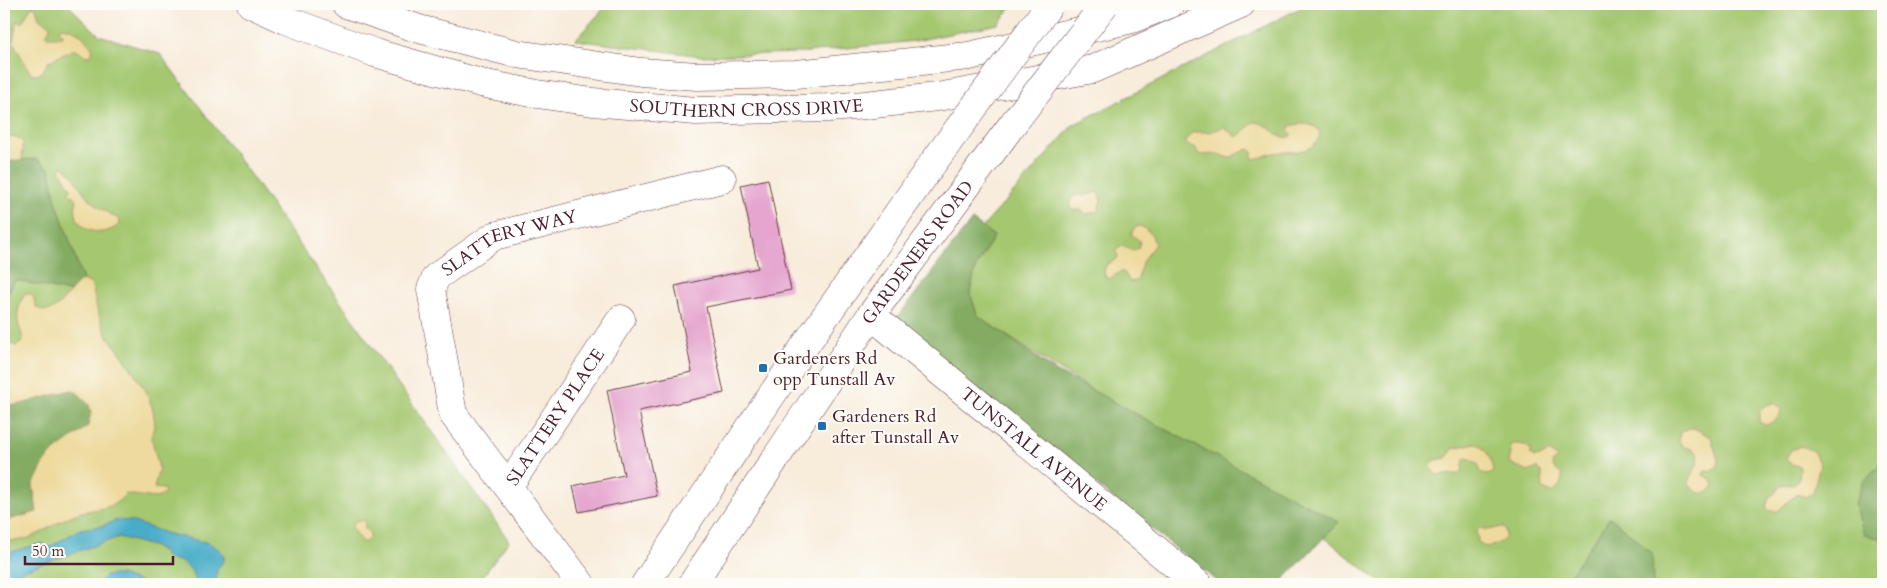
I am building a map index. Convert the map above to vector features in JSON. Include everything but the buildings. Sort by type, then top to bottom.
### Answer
[{"type":"main road","name":"SOUTHERN CROSS DRIVE","points":[[251,4],[286,20],[375,53],[481,83],[593,102],[696,111],[829,108],[866,105],[937,96],[1093,69],[1242,4]]},
{"type":"main road","name":"SOUTHERN CROSS DRIVE","points":[[346,4],[419,29],[518,54],[641,72],[697,76],[796,74],[969,56],[1132,20],[1170,4]]},
{"type":"main road","points":[[646,584],[806,344],[933,164],[1050,4]]},
{"type":"main road","name":"GARDENERS ROAD","points":[[692,584],[871,315],[1012,125],[1105,4]]},
{"type":"main road","name":"SLATTERY WAY","points":[[508,487],[453,414],[431,289],[436,277],[494,236],[722,179]]},
{"type":"main road","name":"TUNSTALL AVENUE","points":[[871,315],[1198,584]]},
{"type":"main road","name":"SLATTERY PLACE","points":[[581,584],[508,487],[621,319]]},
{"type":"green space","points":[[4,4],[67,4],[99,35],[160,54],[249,173],[509,541],[477,584],[4,584]]},
{"type":"green space","points":[[608,4],[1014,4],[998,24],[915,41],[800,53],[702,56],[575,40]]},
{"type":"green space","points":[[1308,4],[1883,4],[1883,584],[1382,584],[1328,540],[930,287],[1073,125]]},
{"type":"green space","points":[[37,159],[50,169],[55,198],[83,280],[69,292],[15,280],[4,301],[4,164],[14,160]]},
{"type":"green space","points":[[972,220],[994,236],[976,267],[970,292],[977,315],[1056,371],[1339,522],[1279,584],[1221,584],[893,323]]},
{"type":"green space","points":[[71,390],[78,393],[89,405],[91,412],[88,426],[51,454],[33,485],[37,512],[4,521],[4,405],[17,405]]},
{"type":"green space","points":[[1883,461],[1883,539],[1864,535],[1855,504],[1863,482]]},
{"type":"green space","points":[[1610,517],[1652,553],[1653,584],[1574,584],[1570,575]]},
{"type":"sand","points":[[33,6],[36,8],[39,18],[50,25],[47,37],[62,37],[63,34],[59,30],[61,27],[76,31],[93,50],[90,56],[73,50],[49,61],[42,72],[37,75],[31,74],[13,42],[17,21],[22,23]]},
{"type":"sand","points":[[1254,122],[1259,122],[1280,136],[1285,137],[1292,135],[1288,130],[1290,126],[1298,124],[1312,125],[1320,134],[1313,146],[1308,149],[1274,153],[1255,159],[1252,157],[1252,151],[1248,149],[1229,158],[1218,154],[1201,155],[1195,147],[1188,146],[1185,141],[1193,132],[1210,132],[1224,127],[1236,137]]},
{"type":"sand","points":[[17,137],[23,142],[22,161],[14,160],[4,164],[4,138]]},
{"type":"sand","points":[[62,166],[71,173],[89,199],[119,219],[120,224],[104,232],[95,232],[81,225],[75,210],[77,200],[68,194],[71,189],[60,170]]},
{"type":"sand","points":[[1098,192],[1101,200],[1098,211],[1086,214],[1080,209],[1075,211],[1070,208],[1070,201],[1075,195],[1087,195]]},
{"type":"sand","points":[[1141,226],[1151,233],[1155,244],[1142,262],[1138,279],[1130,282],[1124,272],[1120,272],[1109,279],[1105,276],[1106,265],[1117,259],[1118,255],[1115,251],[1122,246],[1133,251],[1138,248],[1140,241],[1132,235],[1132,232],[1136,227]]},
{"type":"sand","points":[[83,280],[92,286],[98,313],[106,334],[146,391],[153,410],[155,424],[151,436],[159,468],[154,488],[164,489],[165,493],[155,498],[126,494],[107,507],[73,515],[31,537],[14,541],[4,540],[4,521],[37,512],[33,485],[43,465],[51,454],[88,426],[91,412],[89,405],[78,393],[71,390],[17,405],[4,405],[4,341],[16,346],[22,342],[18,313],[25,293],[33,295],[36,307],[43,311],[50,310]]},
{"type":"sand","points":[[1774,403],[1780,408],[1780,415],[1769,423],[1760,423],[1759,415],[1761,409]]},
{"type":"sand","points":[[1694,428],[1711,437],[1719,463],[1716,468],[1704,472],[1703,475],[1712,480],[1714,485],[1705,493],[1698,492],[1689,484],[1699,457],[1698,453],[1694,450],[1682,446],[1679,440],[1680,432]]},
{"type":"sand","points":[[1475,443],[1483,448],[1490,458],[1493,471],[1489,475],[1481,472],[1477,463],[1468,458],[1464,459],[1462,471],[1458,474],[1436,475],[1430,466],[1435,460],[1446,458],[1454,448]]},
{"type":"sand","points":[[1521,444],[1527,447],[1531,450],[1530,454],[1534,457],[1542,456],[1548,452],[1556,456],[1557,458],[1552,463],[1553,467],[1562,475],[1562,478],[1561,483],[1555,490],[1551,493],[1543,489],[1542,473],[1537,468],[1528,472],[1509,462],[1510,445]]},
{"type":"sand","points":[[1801,446],[1813,451],[1820,465],[1813,492],[1806,497],[1796,494],[1778,511],[1770,511],[1766,507],[1769,497],[1780,486],[1792,484],[1799,480],[1800,467],[1789,463],[1786,458],[1791,450]]},
{"type":"sand","points":[[363,520],[365,529],[370,533],[370,537],[366,542],[362,542],[352,527],[352,524],[356,521]]},
{"type":"sand","points":[[1501,527],[1505,529],[1506,537],[1501,542],[1485,547],[1478,542],[1477,531],[1480,528],[1489,530]]},
{"type":"water","points":[[117,520],[131,521],[169,534],[209,543],[221,551],[224,557],[224,560],[217,569],[216,584],[196,584],[191,570],[183,562],[167,558],[161,550],[152,546],[119,537],[4,577],[4,554],[43,543],[48,548],[80,529],[102,526]]},
{"type":"water","points":[[121,575],[146,584],[97,584],[105,576]]},
{"type":"place","name":"Gardeners Rd opp Tunstall Av","points":[[763,368]]},
{"type":"place","name":"Gardeners Rd after Tunstall Av","points":[[822,426]]}]
